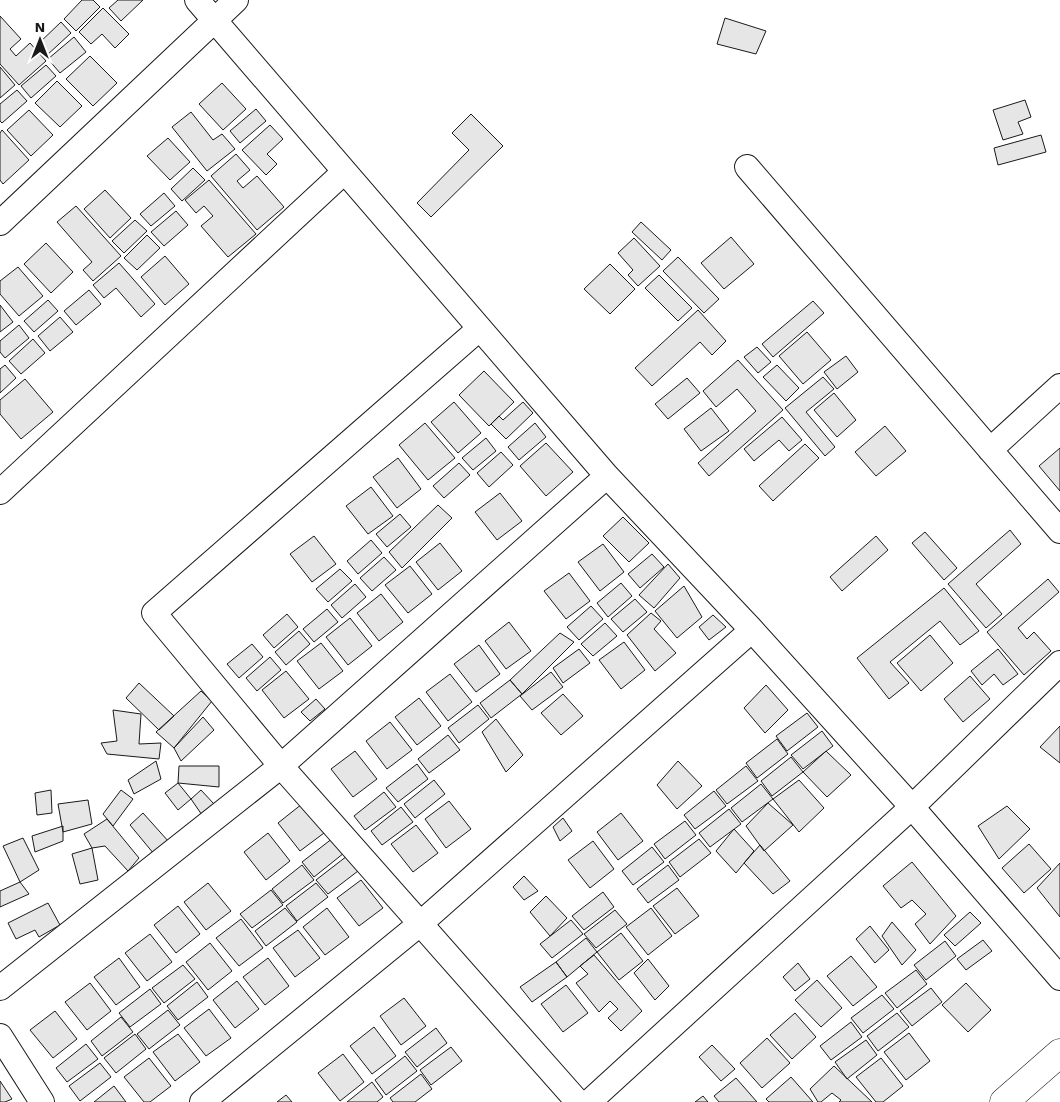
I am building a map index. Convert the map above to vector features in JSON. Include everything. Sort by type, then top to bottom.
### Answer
[{"type":"street","points":[[197,0],[607,476],[752,630],[912,807],[1060,978]]},
{"type":"street","points":[[0,223],[236,0]]},
{"type":"street","points":[[747,167],[1060,530]]},
{"type":"street","points":[[0,492],[344,172]]},
{"type":"street","points":[[479,328],[154,614],[281,766],[578,1102]]},
{"type":"street","points":[[990,450],[1060,386]]},
{"type":"street","points":[[0,988],[281,766],[607,476]]},
{"type":"street","points":[[202,1102],[421,923],[752,630]]},
{"type":"street","points":[[590,1102],[912,807],[1060,663]]},
{"type":"street","points":[[0,1036],[42,1102]]},
{"type":"street","points":[[1004,1102],[1060,1053]]},
{"type":"building","points":[[82,0],[93,0],[100,7],[76,31],[64,19]]},
{"type":"building","points":[[118,0],[143,0],[121,21],[109,8]]},
{"type":"building","points":[[103,8],[129,34],[115,48],[102,34],[91,44],[79,32]]},
{"type":"building","points":[[0,16],[21,39],[10,49],[16,56],[30,43],[46,61],[19,85],[0,64]]},
{"type":"building","points":[[725,18],[766,31],[756,54],[717,44]]},
{"type":"building","points":[[61,22],[71,33],[46,56],[36,46]]},
{"type":"building","points":[[74,37],[86,52],[60,73],[48,59]]},
{"type":"building","points":[[90,56],[117,83],[93,106],[66,79]]},
{"type":"building","points":[[46,65],[56,76],[31,98],[21,86]]},
{"type":"building","points":[[0,67],[15,85],[0,98]]},
{"type":"building","points":[[57,81],[82,106],[60,127],[35,103]]},
{"type":"building","points":[[222,83],[246,109],[223,130],[199,104]]},
{"type":"building","points":[[17,90],[27,101],[2,123],[0,121],[0,104]]},
{"type":"building","points":[[1025,100],[1031,117],[1018,122],[1023,134],[1003,140],[993,110]]},
{"type":"building","points":[[256,109],[266,121],[240,143],[230,131]]},
{"type":"building","points":[[29,110],[53,135],[31,156],[7,130]]},
{"type":"building","points":[[191,112],[213,140],[222,134],[235,149],[207,171],[172,127]]},
{"type":"building","points":[[471,114],[503,146],[431,217],[417,203],[469,150],[452,133]]},
{"type":"building","points":[[270,125],[283,139],[267,154],[277,164],[266,175],[242,150]]},
{"type":"building","points":[[2,130],[29,160],[3,184],[0,180],[0,133]]},
{"type":"building","points":[[1041,135],[1046,152],[998,165],[994,148]]},
{"type":"building","points":[[168,138],[190,162],[170,180],[147,156]]},
{"type":"building","points":[[236,154],[250,170],[237,181],[243,188],[257,176],[284,207],[257,230],[211,176]]},
{"type":"building","points":[[193,168],[205,180],[182,201],[171,189]]},
{"type":"building","points":[[209,180],[256,234],[228,257],[201,226],[213,216],[204,206],[196,213],[185,200]]},
{"type":"building","points":[[105,190],[131,218],[110,238],[84,209]]},
{"type":"building","points":[[164,193],[175,206],[151,226],[140,214]]},
{"type":"building","points":[[76,206],[121,256],[93,281],[83,270],[92,262],[57,222]]},
{"type":"building","points":[[176,211],[188,225],[164,246],[151,232]]},
{"type":"building","points":[[135,220],[147,231],[124,253],[112,241]]},
{"type":"building","points":[[641,222],[671,250],[662,260],[632,232]]},
{"type":"building","points":[[147,235],[160,248],[137,270],[124,258]]},
{"type":"building","points":[[731,237],[754,264],[724,289],[701,263]]},
{"type":"building","points":[[634,238],[660,266],[638,286],[628,275],[633,270],[618,253]]},
{"type":"building","points":[[46,243],[73,272],[51,293],[24,264]]},
{"type":"building","points":[[165,256],[189,284],[165,305],[141,277]]},
{"type":"building","points":[[678,257],[719,299],[704,313],[663,271]]},
{"type":"building","points":[[119,263],[155,304],[141,317],[116,288],[104,298],[93,285]]},
{"type":"building","points":[[610,264],[635,289],[610,314],[584,289]]},
{"type":"building","points":[[18,267],[43,296],[19,316],[0,294],[0,281]]},
{"type":"building","points":[[659,275],[692,308],[678,321],[645,288]]},
{"type":"building","points":[[89,290],[101,304],[76,325],[64,311]]},
{"type":"building","points":[[48,300],[58,311],[34,332],[24,321]]},
{"type":"building","points":[[813,301],[824,313],[773,357],[762,344]]},
{"type":"building","points":[[0,305],[13,322],[0,332]]},
{"type":"building","points":[[698,310],[726,341],[712,355],[700,342],[652,386],[635,368]]},
{"type":"building","points":[[60,317],[73,332],[50,351],[38,336]]},
{"type":"building","points":[[19,325],[29,338],[5,358],[0,352],[0,341]]},
{"type":"building","points":[[807,332],[831,360],[803,384],[779,356]]},
{"type":"building","points":[[33,339],[45,353],[21,374],[9,361]]},
{"type":"building","points":[[757,347],[771,362],[758,373],[744,357]]},
{"type":"building","points":[[846,356],[858,372],[837,389],[824,372]]},
{"type":"building","points":[[738,360],[783,410],[709,476],[698,463],[756,411],[737,389],[716,407],[703,391]]},
{"type":"building","points":[[5,365],[16,378],[0,393],[0,369]]},
{"type":"building","points":[[777,365],[799,388],[786,401],[763,377]]},
{"type":"building","points":[[484,371],[514,402],[489,426],[459,395]]},
{"type":"building","points":[[823,377],[834,389],[806,412],[835,447],[825,456],[785,408]]},
{"type":"building","points":[[687,378],[700,393],[668,419],[655,404]]},
{"type":"building","points":[[25,379],[53,412],[21,439],[0,414],[0,400]]},
{"type":"building","points":[[834,393],[856,420],[837,437],[814,410]]},
{"type":"building","points":[[454,402],[481,433],[458,453],[431,422]]},
{"type":"building","points":[[523,402],[533,413],[506,439],[491,424],[499,416],[503,420]]},
{"type":"building","points":[[711,408],[729,431],[701,451],[684,429]]},
{"type":"building","points":[[782,417],[802,440],[789,451],[779,440],[754,461],[744,449]]},
{"type":"building","points":[[425,423],[455,458],[428,480],[399,445]]},
{"type":"building","points":[[535,423],[546,437],[519,460],[508,447]]},
{"type":"building","points":[[885,426],[906,451],[876,476],[855,452]]},
{"type":"building","points":[[486,438],[496,451],[473,470],[462,458]]},
{"type":"building","points":[[546,443],[573,472],[546,496],[520,466]]},
{"type":"building","points":[[805,444],[819,458],[773,501],[759,486]]},
{"type":"building","points":[[1060,448],[1060,491],[1039,466]]},
{"type":"building","points":[[501,452],[513,465],[489,487],[477,473]]},
{"type":"building","points":[[398,458],[421,489],[397,508],[373,477]]},
{"type":"building","points":[[459,463],[470,475],[444,498],[433,486]]},
{"type":"building","points":[[371,487],[393,516],[368,534],[346,506]]},
{"type":"building","points":[[500,493],[522,521],[497,540],[475,512]]},
{"type":"building","points":[[438,505],[452,518],[402,568],[389,552]]},
{"type":"building","points":[[400,514],[411,527],[387,547],[376,534]]},
{"type":"building","points":[[623,517],[649,543],[629,562],[603,536]]},
{"type":"building","points":[[1010,530],[1021,544],[976,584],[1002,614],[986,628],[948,584]]},
{"type":"building","points":[[925,532],[957,568],[944,580],[912,543]]},
{"type":"building","points":[[314,536],[336,564],[312,582],[290,554]]},
{"type":"building","points":[[876,536],[888,550],[842,591],[830,577]]},
{"type":"building","points":[[371,540],[382,553],[358,574],[347,561]]},
{"type":"building","points":[[440,543],[462,571],[438,590],[416,562]]},
{"type":"building","points":[[603,544],[624,572],[600,591],[578,562]]},
{"type":"building","points":[[652,554],[664,567],[640,588],[628,574]]},
{"type":"building","points":[[384,557],[396,570],[372,591],[360,578]]},
{"type":"building","points":[[668,564],[680,578],[654,608],[639,595]]},
{"type":"building","points":[[410,566],[432,594],[408,613],[385,585]]},
{"type":"building","points":[[340,569],[352,581],[328,602],[316,589]]},
{"type":"building","points":[[569,573],[590,601],[566,619],[544,591]]},
{"type":"building","points":[[1048,579],[1059,592],[1018,628],[1027,639],[1034,632],[1051,651],[1024,675],[987,632]]},
{"type":"building","points":[[621,583],[632,596],[608,617],[597,603]]},
{"type":"building","points":[[355,584],[366,597],[342,618],[331,605]]},
{"type":"building","points":[[684,586],[702,617],[677,638],[655,611]]},
{"type":"building","points":[[944,588],[979,631],[960,645],[940,621],[890,662],[909,683],[889,699],[857,658]]},
{"type":"building","points":[[381,594],[403,622],[379,641],[357,613]]},
{"type":"building","points":[[635,599],[647,612],[623,632],[611,619]]},
{"type":"building","points":[[591,606],[603,619],[579,640],[567,627]]},
{"type":"building","points":[[327,609],[338,622],[314,642],[303,629]]},
{"type":"building","points":[[651,613],[661,621],[654,629],[676,653],[655,671],[627,635]]},
{"type":"building","points":[[287,614],[298,627],[274,648],[263,635]]},
{"type":"building","points":[[713,615],[726,627],[709,640],[699,627]]},
{"type":"building","points":[[350,618],[372,646],[348,665],[326,637]]},
{"type":"building","points":[[509,622],[531,651],[506,669],[485,641]]},
{"type":"building","points":[[605,623],[617,636],[593,656],[581,644]]},
{"type":"building","points":[[299,631],[310,644],[286,665],[275,652]]},
{"type":"building","points":[[560,633],[574,642],[522,694],[510,680]]},
{"type":"building","points":[[930,635],[953,663],[921,691],[897,663]]},
{"type":"building","points":[[624,642],[645,670],[621,689],[599,660]]},
{"type":"building","points":[[321,643],[343,671],[319,689],[297,661]]},
{"type":"building","points":[[252,644],[263,657],[239,678],[227,664]]},
{"type":"building","points":[[479,645],[500,674],[476,692],[454,664]]},
{"type":"building","points":[[579,649],[590,663],[563,683],[553,668]]},
{"type":"building","points":[[998,649],[1018,674],[1003,685],[994,674],[982,685],[971,671]]},
{"type":"building","points":[[270,657],[281,670],[257,691],[246,678]]},
{"type":"building","points":[[286,671],[309,699],[284,718],[262,690]]},
{"type":"building","points":[[551,672],[563,687],[532,710],[520,696]]},
{"type":"building","points":[[450,674],[472,702],[448,721],[426,692]]},
{"type":"building","points":[[970,676],[990,699],[963,722],[944,699]]},
{"type":"building","points":[[510,680],[522,694],[491,718],[480,703]]},
{"type":"building","points":[[139,683],[174,716],[159,730],[126,698]]},
{"type":"building","points":[[766,685],[788,710],[765,733],[744,708]]},
{"type":"building","points":[[201,691],[212,701],[174,748],[156,732]]},
{"type":"building","points":[[563,694],[583,716],[561,735],[541,713]]},
{"type":"building","points":[[419,698],[441,726],[417,745],[395,717]]},
{"type":"building","points":[[316,699],[325,709],[310,721],[301,712]]},
{"type":"building","points":[[478,705],[489,719],[459,743],[448,728]]},
{"type":"building","points":[[113,710],[141,714],[139,744],[161,743],[159,759],[107,754],[101,743],[117,741]]},
{"type":"building","points":[[807,713],[818,727],[787,751],[776,736]]},
{"type":"building","points":[[203,717],[214,730],[181,761],[174,748]]},
{"type":"building","points":[[496,719],[523,755],[506,772],[482,732]]},
{"type":"building","points":[[390,722],[412,750],[387,769],[366,741]]},
{"type":"building","points":[[1060,726],[1060,763],[1040,747]]},
{"type":"building","points":[[822,731],[833,746],[803,769],[791,755]]},
{"type":"building","points":[[448,735],[460,750],[429,773],[418,759]]},
{"type":"building","points":[[777,739],[788,754],[757,778],[746,763]]},
{"type":"building","points":[[355,751],[377,779],[353,797],[331,769]]},
{"type":"building","points":[[826,751],[851,775],[827,797],[803,772]]},
{"type":"building","points":[[791,757],[803,772],[772,796],[761,781]]},
{"type":"building","points":[[156,761],[161,779],[134,794],[128,780]]},
{"type":"building","points":[[678,761],[702,786],[677,809],[657,785]]},
{"type":"building","points":[[417,764],[428,779],[398,802],[386,788]]},
{"type":"building","points":[[179,766],[219,766],[219,787],[178,783]]},
{"type":"building","points":[[746,766],[758,781],[727,804],[716,790]]},
{"type":"building","points":[[434,780],[445,794],[415,818],[404,804]]},
{"type":"building","points":[[799,780],[824,808],[799,832],[773,799]]},
{"type":"building","points":[[178,783],[191,799],[178,810],[165,793]]},
{"type":"building","points":[[761,784],[773,799],[742,822],[731,808]]},
{"type":"building","points":[[51,790],[52,813],[37,815],[35,793]]},
{"type":"building","points":[[121,790],[133,799],[113,826],[103,814]]},
{"type":"building","points":[[201,790],[214,804],[202,815],[191,799]]},
{"type":"building","points":[[714,791],[726,806],[695,829],[684,815]]},
{"type":"building","points":[[384,792],[396,807],[365,830],[354,816]]},
{"type":"building","points":[[88,800],[92,824],[63,832],[58,804]]},
{"type":"building","points":[[449,801],[471,829],[446,848],[425,819]]},
{"type":"building","points":[[768,803],[793,825],[764,851],[746,826]]},
{"type":"building","points":[[302,804],[324,833],[300,851],[278,823]]},
{"type":"building","points":[[1007,806],[1030,829],[999,859],[978,826]]},
{"type":"building","points":[[401,807],[413,822],[382,845],[371,831]]},
{"type":"building","points":[[729,809],[741,824],[710,847],[699,833]]},
{"type":"building","points":[[143,813],[169,842],[154,854],[130,825]]},
{"type":"building","points":[[621,813],[643,841],[618,860],[597,832]]},
{"type":"building","points":[[563,818],[572,831],[560,841],[553,827]]},
{"type":"building","points":[[107,819],[139,858],[128,871],[105,846],[92,848],[84,834]]},
{"type":"building","points":[[685,821],[696,835],[665,859],[654,844]]},
{"type":"building","points":[[416,825],[438,853],[413,872],[391,844]]},
{"type":"building","points":[[63,826],[63,841],[35,852],[32,836]]},
{"type":"building","points":[[734,829],[754,851],[736,873],[716,851]]},
{"type":"building","points":[[268,833],[290,861],[266,880],[244,852]]},
{"type":"building","points":[[23,838],[39,870],[20,882],[3,846]]},
{"type":"building","points":[[333,838],[344,853],[314,877],[302,862]]},
{"type":"building","points":[[699,839],[711,853],[680,877],[669,862]]},
{"type":"building","points":[[593,841],[614,869],[590,888],[568,860]]},
{"type":"building","points":[[1029,844],[1051,869],[1024,893],[1002,868]]},
{"type":"building","points":[[760,845],[790,881],[773,894],[744,863]]},
{"type":"building","points":[[652,847],[664,862],[633,885],[622,871]]},
{"type":"building","points":[[92,848],[98,880],[80,884],[72,854]]},
{"type":"building","points":[[347,856],[358,871],[328,894],[316,880]]},
{"type":"building","points":[[912,862],[956,916],[930,944],[915,924],[926,914],[912,900],[901,908],[883,886]]},
{"type":"building","points":[[1060,863],[1060,917],[1037,888]]},
{"type":"building","points":[[302,865],[314,880],[283,903],[272,889]]},
{"type":"building","points":[[668,865],[679,880],[648,903],[637,889]]},
{"type":"building","points":[[524,876],[538,891],[524,900],[513,887]]},
{"type":"building","points":[[361,880],[383,908],[359,926],[337,898]]},
{"type":"building","points":[[20,882],[29,894],[0,907],[0,891]]},
{"type":"building","points":[[208,883],[231,911],[206,930],[184,902]]},
{"type":"building","points":[[316,883],[328,897],[297,921],[286,906]]},
{"type":"building","points":[[677,888],[699,916],[675,934],[653,906]]},
{"type":"building","points":[[271,890],[283,905],[252,928],[240,914]]},
{"type":"building","points":[[603,892],[614,907],[584,930],[572,916]]},
{"type":"building","points":[[546,896],[567,918],[550,936],[530,912]]},
{"type":"building","points":[[48,903],[60,925],[39,937],[35,930],[16,939],[8,923]]},
{"type":"building","points":[[178,906],[200,934],[176,953],[154,925]]},
{"type":"building","points":[[285,908],[297,922],[266,946],[255,931]]},
{"type":"building","points":[[327,908],[349,937],[325,955],[303,927]]},
{"type":"building","points":[[651,908],[672,936],[648,955],[626,927]]},
{"type":"building","points":[[615,910],[627,924],[596,948],[584,934]]},
{"type":"building","points":[[970,912],[981,923],[955,946],[944,935]]},
{"type":"building","points":[[241,919],[263,948],[239,966],[216,938]]},
{"type":"building","points":[[571,920],[583,934],[552,958],[540,944]]},
{"type":"building","points":[[892,922],[916,950],[902,965],[882,936]]},
{"type":"building","points":[[870,926],[889,950],[875,963],[856,939]]},
{"type":"building","points":[[298,930],[320,958],[295,977],[273,948]]},
{"type":"building","points":[[621,933],[643,961],[619,980],[597,952]]},
{"type":"building","points":[[150,934],[172,962],[147,981],[125,953]]},
{"type":"building","points":[[586,938],[597,952],[567,977],[556,962]]},
{"type":"building","points":[[983,940],[992,951],[966,970],[957,959]]},
{"type":"building","points":[[945,941],[956,956],[926,980],[914,965]]},
{"type":"building","points":[[210,943],[232,971],[208,990],[186,962]]},
{"type":"building","points":[[594,955],[642,1011],[621,1031],[608,1018],[618,1009],[610,1001],[599,1012],[576,983],[588,974],[580,966]]},
{"type":"building","points":[[851,956],[877,987],[853,1006],[827,976]]},
{"type":"building","points":[[119,958],[140,987],[116,1005],[94,977]]},
{"type":"building","points":[[268,958],[289,986],[265,1005],[243,977]]},
{"type":"building","points":[[648,959],[669,986],[655,1000],[634,973]]},
{"type":"building","points":[[556,962],[567,977],[532,1002],[520,987]]},
{"type":"building","points":[[798,963],[810,979],[795,991],[783,977]]},
{"type":"building","points":[[183,965],[195,979],[164,1003],[152,988]]},
{"type":"building","points":[[916,970],[927,984],[897,1008],[885,993]]},
{"type":"building","points":[[817,980],[842,1008],[821,1027],[795,1000]]},
{"type":"building","points":[[237,981],[259,1009],[235,1028],[213,1000]]},
{"type":"building","points":[[197,982],[208,997],[178,1020],[167,1006]]},
{"type":"building","points":[[90,983],[111,1011],[87,1030],[65,1002]]},
{"type":"building","points":[[966,983],[991,1010],[968,1032],[942,1005]]},
{"type":"building","points":[[566,985],[588,1013],[563,1032],[541,1004]]},
{"type":"building","points":[[931,988],[942,1002],[912,1026],[900,1011]]},
{"type":"building","points":[[150,989],[161,1004],[130,1027],[119,1013]]},
{"type":"building","points":[[882,995],[894,1009],[863,1033],[851,1018]]},
{"type":"building","points":[[404,998],[426,1026],[401,1045],[380,1016]]},
{"type":"building","points":[[209,1009],[231,1038],[206,1056],[184,1028]]},
{"type":"building","points":[[168,1010],[180,1025],[149,1049],[137,1034]]},
{"type":"building","points":[[55,1011],[77,1039],[53,1058],[30,1030]]},
{"type":"building","points":[[795,1013],[816,1037],[792,1059],[770,1035]]},
{"type":"building","points":[[897,1013],[909,1027],[878,1051],[867,1036]]},
{"type":"building","points":[[121,1017],[133,1032],[102,1056],[91,1041]]},
{"type":"building","points":[[851,1022],[862,1037],[831,1060],[820,1046]]},
{"type":"building","points":[[374,1027],[396,1056],[372,1074],[350,1046]]},
{"type":"building","points":[[436,1028],[447,1043],[417,1067],[405,1052]]},
{"type":"building","points":[[909,1033],[930,1061],[906,1080],[884,1052]]},
{"type":"building","points":[[135,1034],[146,1049],[116,1073],[104,1058]]},
{"type":"building","points":[[178,1034],[200,1062],[175,1081],[153,1052]]},
{"type":"building","points":[[767,1038],[790,1063],[762,1088],[740,1063]]},
{"type":"building","points":[[866,1040],[877,1055],[847,1079],[835,1062]]},
{"type":"building","points":[[86,1044],[98,1059],[67,1082],[56,1068]]},
{"type":"building","points":[[712,1045],[735,1069],[721,1081],[699,1057]]},
{"type":"building","points":[[451,1047],[462,1061],[431,1085],[420,1070]]},
{"type":"building","points":[[343,1054],[364,1082],[340,1101],[318,1073]]},
{"type":"building","points":[[405,1056],[417,1071],[386,1095],[375,1080]]},
{"type":"building","points":[[149,1058],[171,1086],[150,1102],[144,1102],[124,1077]]},
{"type":"building","points":[[881,1058],[903,1086],[883,1102],[876,1102],[856,1077]]},
{"type":"building","points":[[100,1063],[111,1077],[80,1101],[69,1086]]},
{"type":"building","points":[[834,1066],[872,1102],[839,1102],[841,1100],[832,1093],[821,1102],[818,1102],[810,1089]]},
{"type":"building","points":[[421,1074],[432,1089],[415,1102],[393,1102],[390,1098]]},
{"type":"building","points":[[791,1077],[813,1102],[769,1102],[766,1099]]},
{"type":"building","points":[[736,1078],[757,1102],[719,1102],[714,1096]]},
{"type":"building","points":[[0,1081],[12,1099],[0,1102]]},
{"type":"building","points":[[372,1082],[383,1097],[377,1102],[347,1102]]},
{"type":"building","points":[[114,1086],[126,1102],[94,1102]]},
{"type":"building","points":[[286,1095],[292,1102],[277,1102]]},
{"type":"building","points":[[703,1096],[708,1102],[695,1102]]}]
